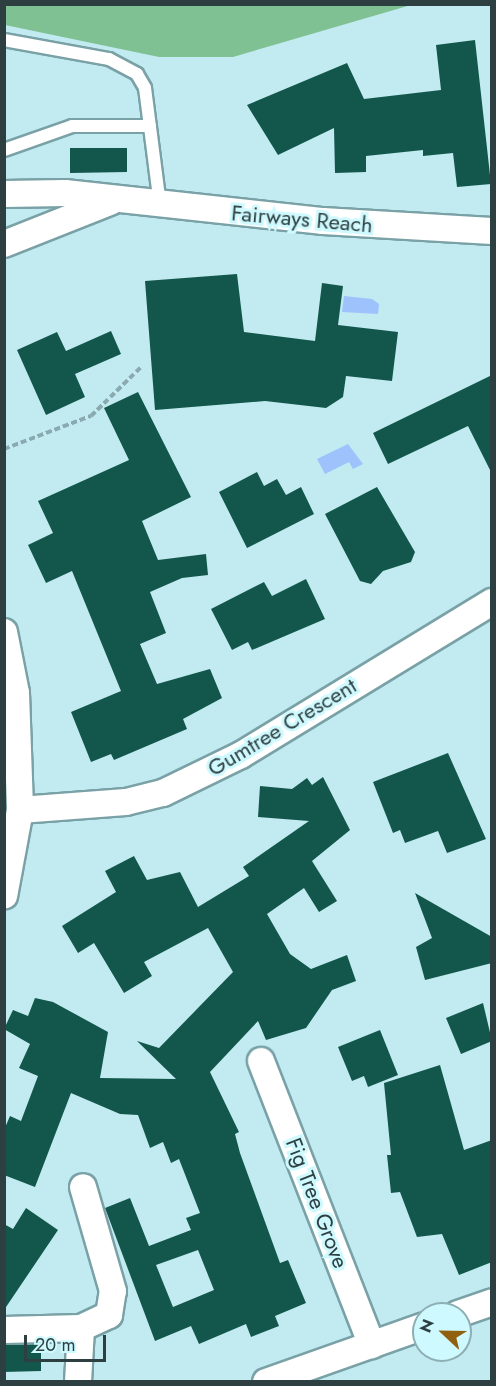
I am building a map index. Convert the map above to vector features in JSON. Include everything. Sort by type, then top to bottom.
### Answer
[{"type":"street","name":"Fairways Reach","points":[[4,194],[33,191],[113,201],[492,231]]},
{"type":"street","name":"Fairways Reach","points":[[4,244],[113,201]]},
{"type":"street","name":"Gumtree Crescent","points":[[20,810],[126,802],[163,793],[241,756],[492,602]]},
{"type":"street","points":[[4,632],[16,693],[20,810],[4,896]]},
{"type":"street","name":"Fig Tree Grove","points":[[261,1061],[372,1345]]},
{"type":"street","points":[[4,1330],[81,1328],[109,1315],[113,1291],[83,1186]]},
{"type":"street","points":[[472,1309],[492,1302]]},
{"type":"street","points":[[78,1382],[81,1328]]},
{"type":"street","points":[[266,1382],[412,1330]]},
{"type":"lane","points":[[4,39],[128,66],[145,88],[160,205]]},
{"type":"lane","points":[[4,150],[72,126],[150,126]]},
{"type":"path","points":[[4,448],[91,416],[142,366]]},
{"type":"green space","points":[[4,5],[411,5],[233,57],[159,57],[5,25]]},
{"type":"water","points":[[344,296],[372,299],[379,304],[378,314],[342,312]]},
{"type":"water","points":[[348,444],[363,464],[353,469],[349,462],[325,474],[317,459]]},
{"type":"building","points":[[475,40],[491,184],[457,187],[453,153],[423,156],[423,150],[366,156],[366,172],[335,173],[334,128],[278,155],[247,105],[347,63],[364,99],[441,90],[436,45]]},
{"type":"building","points":[[70,148],[127,148],[127,172],[70,173]]},
{"type":"building","points":[[237,274],[244,332],[315,341],[322,283],[343,286],[338,325],[398,332],[392,381],[346,376],[343,397],[326,408],[265,401],[155,410],[145,281]]},
{"type":"building","points":[[111,331],[121,354],[75,374],[85,397],[46,415],[17,350],[57,332],[66,351]]},
{"type":"building","points":[[492,375],[492,474],[468,426],[388,464],[373,433]]},
{"type":"building","points":[[138,392],[191,497],[142,521],[158,560],[206,554],[208,575],[182,578],[150,592],[166,633],[140,644],[157,684],[210,669],[222,698],[183,719],[187,729],[114,760],[111,754],[91,762],[71,712],[121,691],[72,571],[46,583],[28,545],[53,533],[38,501],[129,460],[104,408]]},
{"type":"building","points":[[257,472],[264,486],[277,479],[286,495],[301,487],[314,514],[247,548],[219,492]]},
{"type":"building","points":[[377,487],[415,552],[411,562],[383,571],[371,584],[360,581],[325,514]]},
{"type":"building","points":[[306,579],[325,619],[252,650],[248,642],[232,650],[211,609],[264,582],[272,596]]},
{"type":"building","points":[[448,753],[486,839],[447,853],[438,831],[405,843],[400,830],[393,833],[373,782]]},
{"type":"building","points":[[323,777],[350,830],[312,861],[337,901],[319,912],[304,888],[267,914],[290,954],[311,969],[347,955],[356,981],[332,990],[306,1028],[266,1040],[258,1021],[210,1072],[239,1132],[235,1134],[240,1153],[280,1263],[288,1260],[306,1303],[275,1316],[279,1326],[251,1337],[246,1324],[199,1344],[191,1326],[155,1341],[105,1208],[130,1198],[149,1246],[191,1230],[186,1218],[200,1213],[179,1159],[171,1163],[163,1142],[150,1148],[138,1115],[120,1114],[71,1093],[35,1187],[4,1175],[4,1130],[10,1116],[21,1121],[38,1076],[19,1068],[30,1044],[4,1029],[13,1010],[28,1016],[35,998],[53,1002],[108,1032],[100,1078],[176,1079],[137,1041],[159,1048],[233,972],[208,928],[144,962],[152,976],[124,993],[94,943],[78,953],[62,926],[116,892],[105,871],[134,856],[147,880],[180,872],[198,907],[249,876],[243,867],[309,821],[258,817],[260,786],[292,789],[307,778],[312,785]],"holes":[[[198,1250],[214,1290],[173,1307],[156,1265]]]},
{"type":"building","points":[[415,893],[492,937],[492,963],[425,980],[416,947],[432,938]]},
{"type":"building","points":[[483,1003],[492,1041],[461,1054],[446,1018]]},
{"type":"building","points":[[380,1030],[398,1075],[368,1087],[364,1076],[352,1081],[338,1047]]},
{"type":"building","points":[[440,1065],[464,1150],[492,1140],[492,1262],[459,1275],[442,1234],[417,1237],[400,1192],[391,1193],[387,1155],[391,1155],[384,1083]]},
{"type":"building","points":[[26,1208],[58,1230],[4,1310],[4,1224],[13,1229]]},
{"type":"building","points":[[41,1344],[41,1371],[4,1372],[4,1345]]}]
